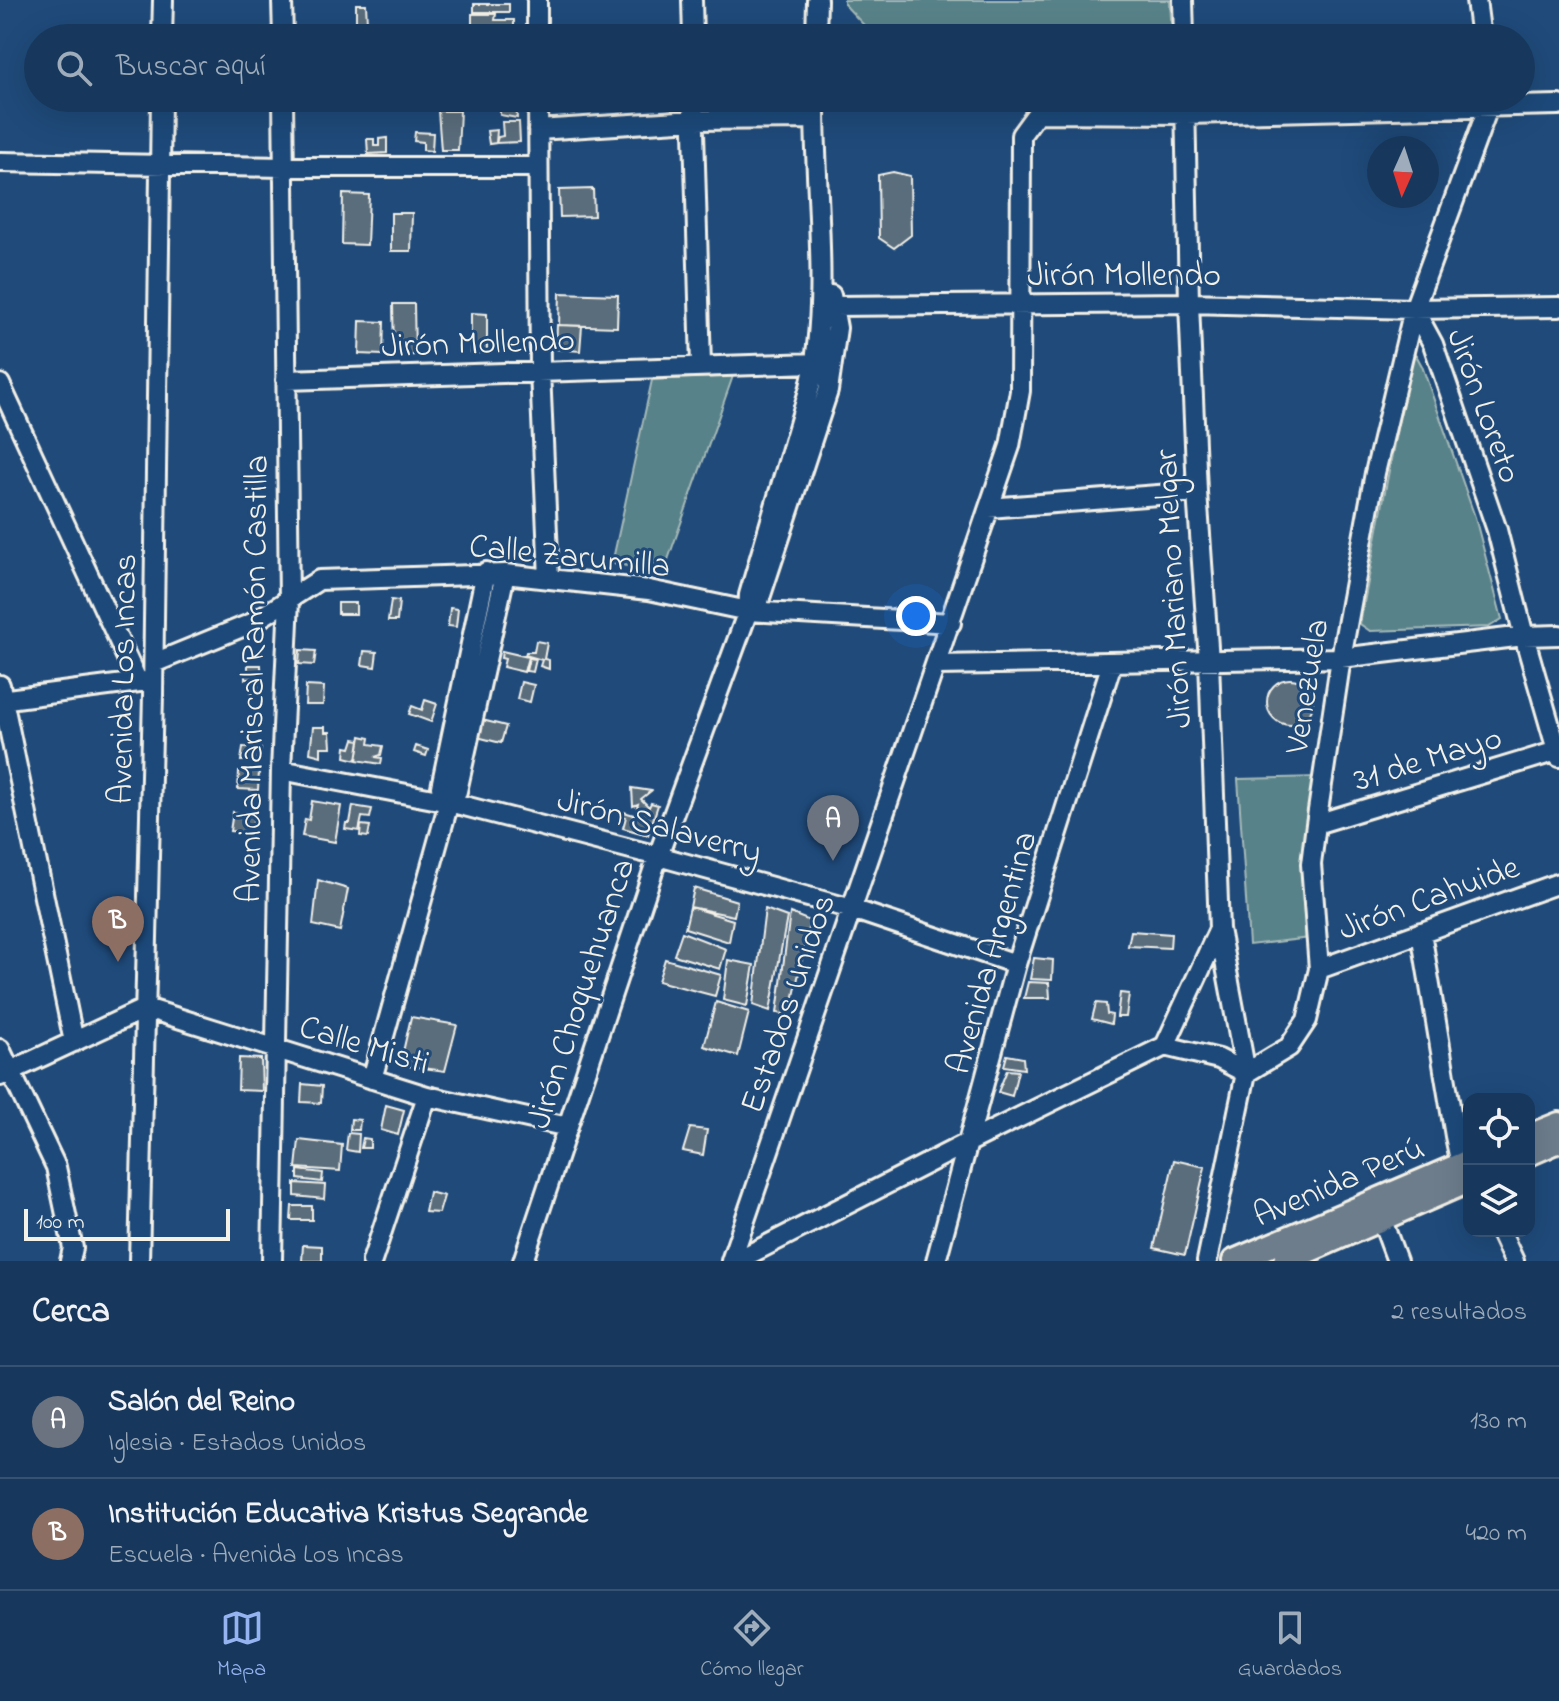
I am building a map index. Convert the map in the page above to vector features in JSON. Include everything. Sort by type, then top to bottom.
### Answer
[{"type":"main road","points":[[1535,1134],[1559,1124]]},
{"type":"main road","points":[[1535,1151],[1559,1141]]},
{"type":"main road","name":"Avenida Perú","points":[[1285,1261],[1378,1210],[1463,1172]]},
{"type":"main road","name":"Avenida Perú","points":[[1234,1261],[1378,1210]]},
{"type":"street","points":[[162,24],[163,0]]},
{"type":"street","points":[[282,0],[283,24]]},
{"type":"street","points":[[537,0],[537,24]]},
{"type":"street","points":[[692,0],[693,24]]},
{"type":"street","points":[[816,24],[817,0]]},
{"type":"street","points":[[1183,0],[1184,24]]},
{"type":"street","points":[[1476,0],[1479,24]]},
{"type":"street","points":[[1535,104],[1559,105]]},
{"type":"street","name":"Avenida Los Incas","points":[[139,1261],[161,112]]},
{"type":"street","name":"Avenida Mariscal Ramón Castilla","points":[[272,1261],[281,770],[289,600],[283,112]]},
{"type":"street","points":[[538,112],[540,371],[549,579]]},
{"type":"street","points":[[694,112],[701,365]]},
{"type":"street","name":"Jirón Choquehuanca","points":[[523,1261],[658,856],[748,611],[749,595],[816,363],[819,224],[815,112]]},
{"type":"street","name":"Estados Unidos","points":[[733,1261],[1010,446],[1020,391],[1021,135],[1037,113],[1058,112]]},
{"type":"street","name":"Jirón Mariano Melgar","points":[[1186,112],[1189,303],[1197,492],[1209,661],[1219,929],[1246,1073]]},
{"type":"street","name":"Venezuela","points":[[1246,1073],[1289,1047],[1307,1020],[1319,969],[1311,864],[1341,658],[1375,473],[1414,309],[1485,112]]},
{"type":"street","points":[[538,130],[694,120],[815,119]]},
{"type":"street","points":[[0,162],[538,167]]},
{"type":"street","name":"Jirón Choquehuanca","points":[[748,611],[759,601],[828,391],[837,328],[819,224]]},
{"type":"street","name":"Jirón Mollendo","points":[[834,306],[1189,303],[1414,309],[1559,307]]},
{"type":"street","name":"Jirón Loreto","points":[[1414,309],[1433,344],[1497,530],[1558,754]]},
{"type":"street","name":"Jirón Mollendo","points":[[286,380],[816,363]]},
{"type":"street","points":[[0,384],[148,675]]},
{"type":"street","points":[[989,508],[1197,492]]},
{"type":"street","points":[[449,802],[441,787],[486,572]]},
{"type":"street","name":"Calle Zarumilla","points":[[2,695],[148,675],[252,623],[319,580],[486,572],[649,590],[748,611],[951,623]]},
{"type":"street","points":[[372,1079],[449,802],[457,791],[505,574]]},
{"type":"street","points":[[936,665],[1341,658],[1524,636],[1559,635]]},
{"type":"street","name":"Avenida Argentina","points":[[936,1261],[1016,964],[1112,663]]},
{"type":"street","points":[[2,695],[74,1042]]},
{"type":"street","name":"31 de Mayo","points":[[1316,824],[1558,754]]},
{"type":"street","name":"Jirón Salaverry","points":[[281,770],[449,802],[658,856],[852,909],[1016,964]]},
{"type":"street","name":"Jirón Cahuide","points":[[1319,969],[1559,883]]},
{"type":"street","points":[[733,1261],[1165,1046],[1219,929]]},
{"type":"street","points":[[1421,932],[1466,1165]]},
{"type":"street","points":[[5,1074],[146,1008]]},
{"type":"street","name":"Calle Misti","points":[[146,1008],[427,1096],[568,1127]]},
{"type":"street","points":[[1165,1046],[1219,1059],[1246,1073],[1207,1261]]},
{"type":"street","points":[[0,1049],[5,1074],[56,1167],[73,1248],[70,1261]]},
{"type":"street","points":[[372,1261],[427,1096]]},
{"type":"street","points":[[1378,1210],[1397,1261]]},
{"type":"street","points":[[1503,1237],[1514,1261]]},
{"type":"green space","points":[[844,0],[1170,0],[1171,24],[863,24],[844,4]]},
{"type":"green space","points":[[1411,354],[1416,355],[1422,366],[1475,517],[1502,619],[1489,627],[1370,631],[1360,624]]},
{"type":"green space","points":[[733,376],[664,571],[612,564],[652,380]]},
{"type":"green space","points":[[1318,777],[1310,938],[1249,945],[1238,779]]},
{"type":"building","points":[[356,4],[366,4],[367,23],[356,23]]},
{"type":"building","points":[[474,4],[509,4],[509,12],[474,12]]},
{"type":"building","points":[[472,14],[496,14],[495,20],[514,20],[514,24],[472,24]]},
{"type":"building","points":[[438,112],[460,112],[458,150],[441,150]]},
{"type":"building","points":[[500,112],[517,112],[517,118],[500,115]]},
{"type":"building","points":[[502,122],[519,122],[520,142],[496,143],[498,137],[503,136]]},
{"type":"building","points":[[497,130],[496,143],[489,144],[487,131]]},
{"type":"building","points":[[415,132],[433,133],[432,151],[423,150],[423,142],[414,141]]},
{"type":"building","points":[[387,138],[387,153],[368,154],[367,139],[374,139],[374,146],[379,146],[379,139]]},
{"type":"building","points":[[893,172],[910,176],[911,235],[894,248],[879,238],[878,175]]},
{"type":"building","points":[[593,189],[594,216],[560,217],[559,190]]},
{"type":"building","points":[[343,194],[369,195],[367,245],[342,244]]},
{"type":"building","points":[[391,213],[412,213],[411,251],[391,251]]},
{"type":"building","points":[[560,293],[618,295],[617,327],[559,325]]},
{"type":"building","points":[[393,304],[414,304],[415,355],[394,356]]},
{"type":"building","points":[[471,313],[487,314],[487,353],[471,353]]},
{"type":"building","points":[[360,321],[384,322],[383,355],[359,354]]},
{"type":"building","points":[[557,325],[582,326],[580,351],[556,349]]},
{"type":"building","points":[[391,600],[399,601],[397,621],[388,621]]},
{"type":"building","points":[[338,603],[356,603],[356,614],[338,614]]},
{"type":"building","points":[[450,608],[458,609],[456,627],[448,626]]},
{"type":"building","points":[[536,641],[547,643],[544,659],[549,660],[549,669],[540,666],[542,660],[525,655],[526,652],[534,652]]},
{"type":"building","points":[[300,650],[316,651],[314,665],[299,664]]},
{"type":"building","points":[[364,651],[377,652],[375,667],[362,665]]},
{"type":"building","points":[[502,651],[528,657],[524,672],[503,667],[505,659],[501,658]]},
{"type":"building","points":[[529,658],[536,659],[533,672],[526,671]]},
{"type":"building","points":[[248,665],[261,665],[262,694],[251,694],[251,679],[245,679],[245,675],[259,675],[259,671],[248,671]]},
{"type":"building","points":[[1290,679],[1306,686],[1313,702],[1306,718],[1290,725],[1274,718],[1267,702],[1274,686]]},
{"type":"building","points":[[521,682],[534,685],[530,702],[517,699]]},
{"type":"building","points":[[306,686],[324,687],[323,705],[305,705]]},
{"type":"building","points":[[425,700],[437,704],[431,722],[409,714],[412,706],[422,710]]},
{"type":"building","points":[[482,720],[506,726],[501,743],[477,737]]},
{"type":"building","points":[[313,727],[325,727],[325,732],[330,732],[331,747],[321,747],[321,756],[310,753]]},
{"type":"building","points":[[361,736],[370,738],[369,744],[383,746],[381,755],[375,757],[382,758],[381,764],[357,760]]},
{"type":"building","points":[[354,739],[360,740],[357,760],[345,757],[346,747],[351,748]]},
{"type":"building","points":[[416,746],[428,750],[426,756],[414,752]]},
{"type":"building","points":[[243,747],[261,749],[260,760],[241,761]]},
{"type":"building","points":[[239,771],[259,771],[258,790],[238,789]]},
{"type":"building","points":[[632,788],[651,791],[641,799],[649,807],[651,803],[658,805],[648,835],[623,828],[624,812],[637,816],[639,809],[638,804],[633,806]]},
{"type":"building","points":[[312,801],[341,806],[335,842],[302,836]]},
{"type":"building","points":[[353,806],[372,809],[370,818],[362,817],[359,831],[345,829],[346,823],[350,823]]},
{"type":"building","points":[[233,812],[254,815],[252,833],[230,831]]},
{"type":"building","points":[[361,825],[370,826],[368,837],[360,836]]},
{"type":"building","points":[[318,880],[348,889],[340,931],[313,925]]},
{"type":"building","points":[[694,888],[737,901],[734,916],[690,907]]},
{"type":"building","points":[[690,907],[733,920],[729,942],[685,928]]},
{"type":"building","points":[[765,909],[787,917],[770,1011],[753,1005]]},
{"type":"building","points":[[790,913],[810,921],[790,1015],[777,1013]]},
{"type":"building","points":[[1131,931],[1171,934],[1170,948],[1128,946]]},
{"type":"building","points":[[682,932],[726,949],[720,969],[674,955]]},
{"type":"building","points":[[1034,958],[1053,960],[1052,980],[1030,979]]},
{"type":"building","points":[[665,959],[721,975],[715,996],[658,981]]},
{"type":"building","points":[[728,960],[754,965],[747,1006],[723,1000]]},
{"type":"building","points":[[1028,982],[1049,983],[1050,998],[1024,998]]},
{"type":"building","points":[[1120,993],[1129,994],[1126,1017],[1117,1017]]},
{"type":"building","points":[[716,1002],[749,1012],[738,1056],[704,1046]]},
{"type":"building","points":[[1096,1003],[1106,1004],[1107,1014],[1112,1015],[1111,1024],[1092,1019]]},
{"type":"building","points":[[411,1017],[457,1025],[445,1071],[400,1065]]},
{"type":"building","points":[[1007,1055],[1023,1058],[1024,1069],[1004,1066]]},
{"type":"building","points":[[239,1058],[261,1059],[262,1091],[238,1090]]},
{"type":"building","points":[[1007,1070],[1018,1071],[1012,1096],[998,1092]]},
{"type":"building","points":[[302,1084],[322,1086],[321,1103],[301,1102]]},
{"type":"building","points":[[386,1105],[404,1110],[398,1135],[381,1130]]},
{"type":"building","points":[[351,1119],[360,1120],[359,1130],[350,1130]]},
{"type":"building","points":[[690,1128],[707,1130],[703,1155],[683,1151]]},
{"type":"building","points":[[348,1133],[359,1134],[358,1152],[346,1150]]},
{"type":"building","points":[[363,1138],[370,1139],[370,1148],[361,1148]]},
{"type":"building","points":[[299,1140],[342,1145],[340,1171],[296,1168]]},
{"type":"building","points":[[1174,1160],[1205,1167],[1185,1255],[1154,1248]]},
{"type":"building","points":[[298,1170],[323,1173],[322,1182],[298,1179]]},
{"type":"building","points":[[295,1183],[325,1185],[324,1199],[295,1196]]},
{"type":"building","points":[[429,1192],[444,1196],[439,1213],[425,1212]]},
{"type":"building","points":[[292,1206],[312,1206],[312,1220],[291,1220]]},
{"type":"building","points":[[303,1245],[322,1246],[322,1261],[302,1261]]},
{"type":"place","name":"Salón del Reino","points":[[833,861]]},
{"type":"place","name":"Institución Educativa Kristus Segrande","points":[[118,962]]}]
